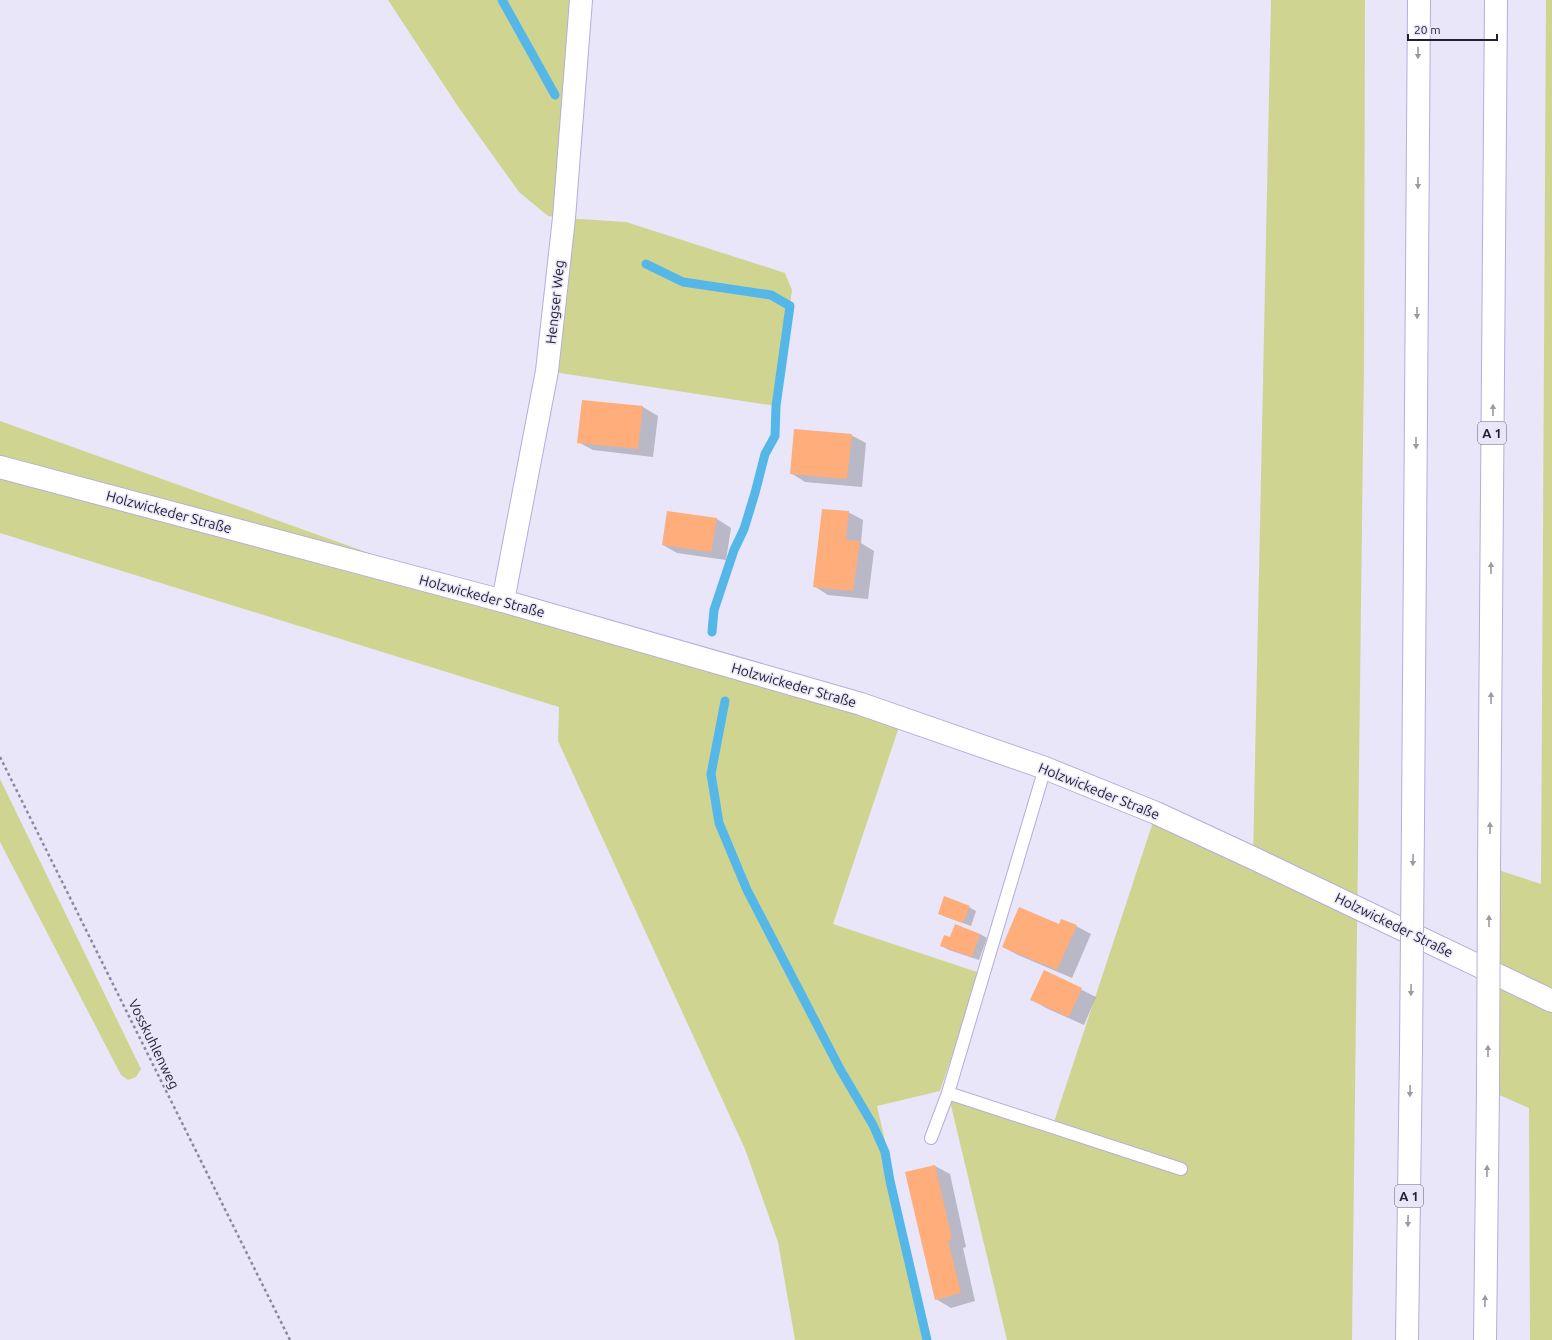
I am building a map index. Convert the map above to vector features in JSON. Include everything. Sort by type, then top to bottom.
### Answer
[{"type":"main road","name":"Hengser Weg","points":[[503,601],[547,371],[564,218],[581,0]]},
{"type":"main road","name":"A 1","points":[[1407,1340],[1411,1052],[1419,0]]},
{"type":"main road","name":"A 1","points":[[1485,1340],[1496,0]]},
{"type":"main road","name":"Holzwickeder Straße","points":[[0,466],[503,601],[861,704],[1045,768],[1156,813],[1552,1001]]},
{"type":"lane","points":[[931,1138],[948,1093],[1045,768]]},
{"type":"lane","points":[[948,1093],[1181,1169]]},
{"type":"path","name":"Vosskuhlenweg","points":[[0,757],[290,1340]]},
{"type":"green space","points":[[388,0],[581,0],[564,218],[548,216],[519,192],[459,108]]},
{"type":"green space","points":[[1271,0],[1365,0],[1364,362],[1352,1340],[1007,1340],[948,1093],[1052,1128],[1156,813],[1253,858]]},
{"type":"green space","points":[[1546,0],[1552,0],[1552,1340],[1530,1340],[1529,1108],[1488,1090],[1489,867],[1541,884]]},
{"type":"green space","points":[[564,218],[626,222],[785,273],[792,290],[776,406],[547,371]]},
{"type":"green space","points":[[0,421],[503,601],[902,718],[833,924],[980,973],[940,1091],[877,1106],[931,1340],[795,1340],[778,1242],[745,1149],[558,741],[559,707],[0,533]]},
{"type":"green space","points":[[0,779],[141,1069],[136,1077],[128,1080],[121,1075],[0,842]]},
{"type":"building","points":[[582,400],[643,406],[638,449],[577,443]]},
{"type":"building","points":[[794,429],[852,434],[847,479],[790,474]]},
{"type":"building","points":[[822,509],[849,511],[846,540],[860,541],[853,591],[813,587]]},
{"type":"building","points":[[667,511],[717,518],[711,552],[662,545]]},
{"type":"building","points":[[944,896],[970,906],[963,923],[938,914]]},
{"type":"building","points":[[1019,907],[1059,924],[1061,919],[1077,925],[1057,970],[1002,947]]},
{"type":"building","points":[[955,924],[980,934],[972,957],[940,946],[944,935],[950,937]]},
{"type":"building","points":[[1044,970],[1082,988],[1069,1017],[1030,1000]]},
{"type":"building","points":[[935,1165],[952,1239],[948,1240],[961,1293],[935,1300],[905,1172]]},
{"type":"waterway","points":[[502,0],[555,95]]},
{"type":"waterway","points":[[646,264],[683,282],[771,295],[790,306],[776,406],[775,436],[765,454],[744,529],[734,550],[714,610],[712,632]]},
{"type":"waterway","points":[[725,701],[711,774],[719,823],[747,890],[840,1069],[873,1125],[885,1152],[890,1181],[927,1340]]}]
